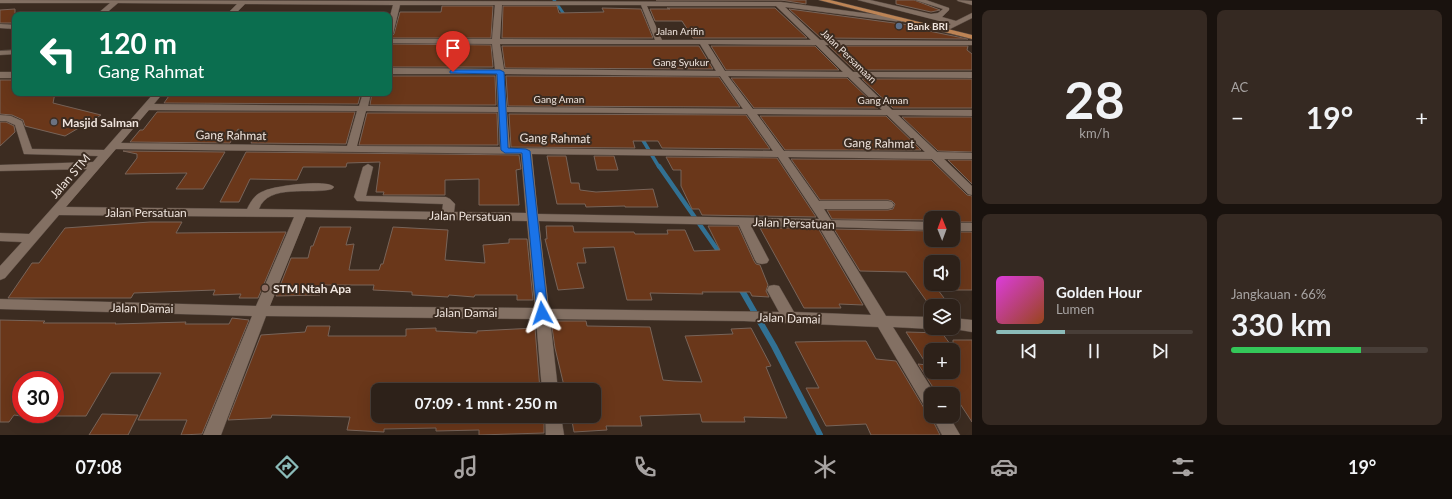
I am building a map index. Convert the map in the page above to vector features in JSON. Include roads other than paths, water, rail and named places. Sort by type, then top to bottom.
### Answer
[{"type":"main road","points":[[822,0],[972,37]]},
{"type":"main road","points":[[839,0],[877,4],[954,25],[972,32]]},
{"type":"street","points":[[782,3],[804,0]]},
{"type":"street","points":[[918,0],[944,7],[953,13]]},
{"type":"street","points":[[960,0],[972,3]]},
{"type":"street","points":[[0,1],[782,3],[901,20]]},
{"type":"street","points":[[17,7],[27,1]]},
{"type":"street","points":[[0,7],[52,7],[61,1]]},
{"type":"street","points":[[104,12],[118,1]]},
{"type":"street","points":[[233,12],[243,2]]},
{"type":"street","points":[[392,22],[397,2]]},
{"type":"street","points":[[499,3],[496,42],[500,72],[505,150]]},
{"type":"street","points":[[643,3],[659,41]]},
{"type":"street","name":"Jalan Persamaan","points":[[782,3],[851,74],[972,192]]},
{"type":"street","points":[[877,4],[931,16],[954,25],[970,16]]},
{"type":"street","points":[[931,16],[940,16],[953,13],[970,16]]},
{"type":"street","points":[[0,26],[12,27]]},
{"type":"street","name":"Jalan Arifin","points":[[392,41],[972,43]]},
{"type":"street","points":[[702,41],[722,74],[781,154],[815,205],[924,390]]},
{"type":"street","points":[[961,43],[972,50]]},
{"type":"street","points":[[0,53],[12,52]]},
{"type":"street","name":"Gang Syukur","points":[[392,72],[972,75]]},
{"type":"street","points":[[0,75],[12,75]]},
{"type":"street","name":"Jalan STM","points":[[0,275],[111,150],[156,96]]},
{"type":"street","points":[[351,149],[366,96]]},
{"type":"street","name":"Gang Aman","points":[[146,107],[972,112]]},
{"type":"street","name":"Gang Rahmat","points":[[0,118],[8,118],[20,123],[28,152],[111,150],[351,149],[660,152],[935,157],[972,156]]},
{"type":"street","points":[[526,151],[549,383]]},
{"type":"street","points":[[2,169],[97,165]]},
{"type":"street","points":[[368,167],[361,199],[446,201],[448,204],[448,216]]},
{"type":"street","points":[[252,213],[258,199],[262,195],[287,189],[328,187]]},
{"type":"street","points":[[815,205],[888,205]]},
{"type":"street","name":"Jalan Persatuan","points":[[57,211],[302,213],[924,226]]},
{"type":"street","points":[[212,435],[302,213]]},
{"type":"street","points":[[743,222],[762,260]]},
{"type":"street","points":[[960,227],[972,227]]},
{"type":"street","points":[[0,237],[34,238]]},
{"type":"street","points":[[774,290],[790,318]]},
{"type":"street","name":"Jalan Damai","points":[[0,304],[261,311],[744,316],[924,324]]},
{"type":"street","points":[[960,325],[972,326]]},
{"type":"street","points":[[554,423],[555,435]]},
{"type":"street","points":[[944,423],[951,435]]},
{"type":"waterway","points":[[554,0],[566,17]]},
{"type":"waterway","points":[[641,137],[659,167]]},
{"type":"waterway","points":[[659,166],[721,255]]},
{"type":"waterway","points":[[740,287],[774,346],[820,435]]},
{"type":"place","name":"Bank BRI","points":[[899,26]]},
{"type":"place","name":"Masjid Salman","points":[[54,122]]},
{"type":"place","name":"STM Ntah Apa","points":[[265,288]]}]
